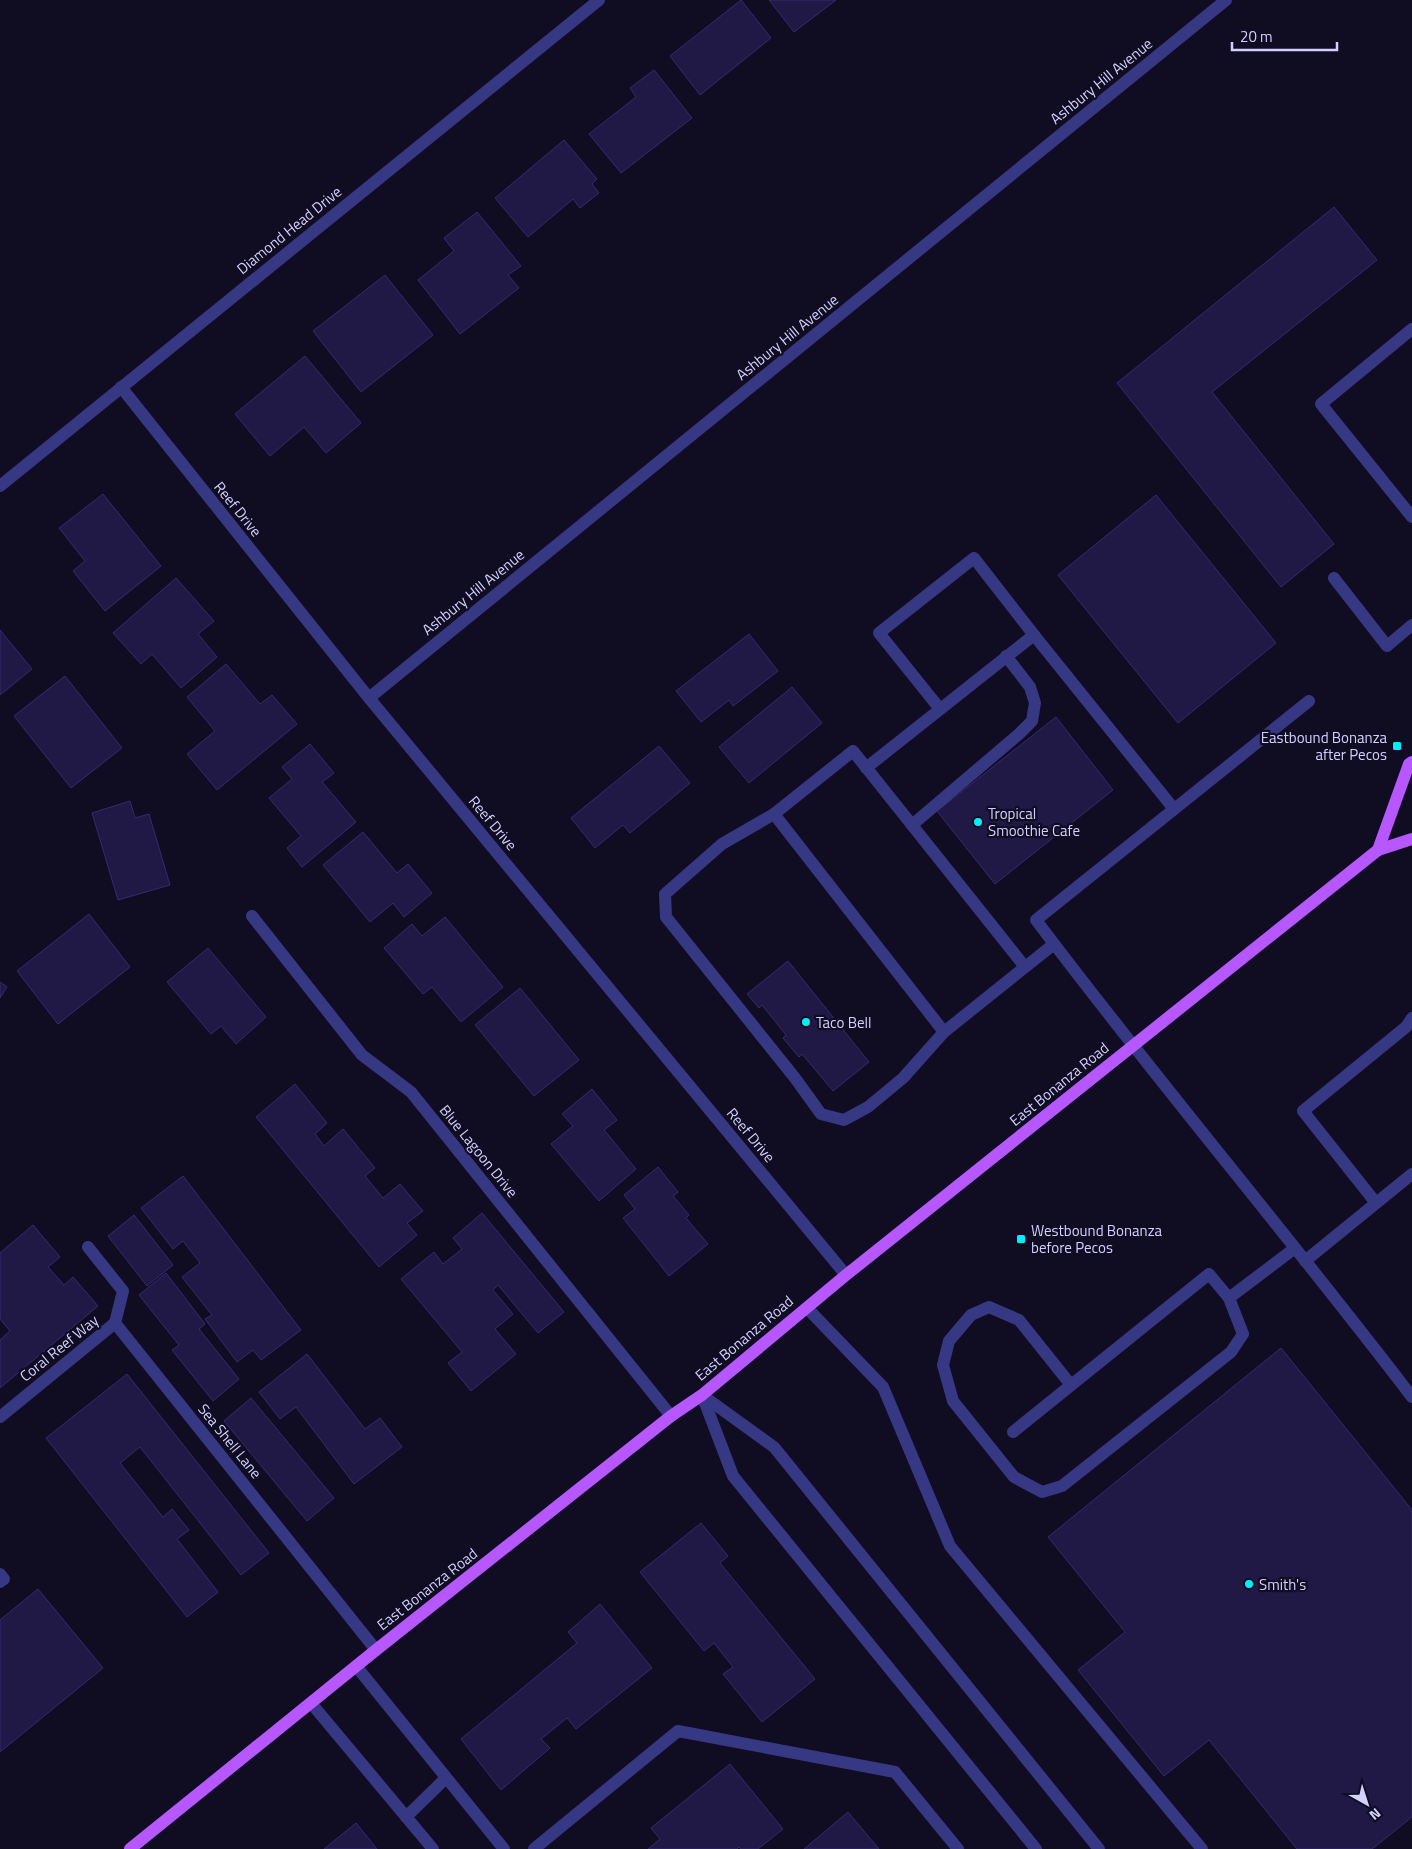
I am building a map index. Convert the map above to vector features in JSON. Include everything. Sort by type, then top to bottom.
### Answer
[{"type":"main road","points":[[1378,850],[1409,764],[1412,762]]},
{"type":"main road","name":"East Bonanza Road","points":[[130,1849],[376,1650],[671,1416],[702,1395],[846,1275],[1378,850],[1412,839]]},
{"type":"street","name":"Diamond Head Drive","points":[[0,486],[599,0]]},
{"type":"street","name":"Ashbury Hill Avenue","points":[[369,698],[1226,0]]},
{"type":"street","points":[[1412,329],[1320,404],[1412,517]]},
{"type":"street","name":"Reef Drive","points":[[121,387],[369,698],[846,1275]]},
{"type":"street","points":[[940,709],[879,633],[974,558],[1174,809]]},
{"type":"street","points":[[1334,578],[1387,646],[1412,625]]},
{"type":"street","points":[[866,768],[1034,635]]},
{"type":"street","points":[[912,825],[1032,721],[1035,703],[1030,687],[1006,656]]},
{"type":"street","points":[[1308,701],[1036,920],[1133,1046],[1412,1397]]},
{"type":"street","points":[[1025,966],[853,751],[774,814],[722,844],[666,894],[666,917],[795,1078],[821,1114],[844,1120],[868,1107],[903,1078],[944,1032],[1054,944]]},
{"type":"street","points":[[774,814],[944,1032]]},
{"type":"street","name":"Blue Lagoon Drive","points":[[252,916],[362,1055],[411,1092],[671,1416]]},
{"type":"street","points":[[1376,1203],[1303,1111],[1406,1026],[1412,1018]]},
{"type":"street","points":[[1305,1261],[1412,1174]]},
{"type":"street","points":[[88,1247],[123,1291],[115,1323]]},
{"type":"street","points":[[1229,1298],[1295,1248]]},
{"type":"street","points":[[1013,1432],[1209,1274],[1229,1298],[1243,1334],[1231,1352],[1062,1486],[1042,1492],[1014,1477],[952,1401],[943,1365],[949,1341],[971,1315],[990,1307],[1019,1320],[1071,1385]]},
{"type":"street","points":[[807,1308],[883,1387],[950,1546],[1202,1849]]},
{"type":"street","name":"Coral Reef Way","points":[[0,1417],[115,1323]]},
{"type":"street","name":"Sea Shell Lane","points":[[115,1323],[376,1650]]},
{"type":"street","points":[[702,1395],[733,1476],[1036,1849]]},
{"type":"street","points":[[702,1395],[774,1447],[1099,1849]]},
{"type":"street","points":[[0,1574],[4,1579],[0,1582]]},
{"type":"street","points":[[356,1666],[504,1849]]},
{"type":"street","points":[[311,1703],[432,1849]]},
{"type":"street","points":[[534,1849],[678,1731],[896,1772],[958,1849]]},
{"type":"street","points":[[406,1817],[446,1778]]},
{"type":"building","points":[[741,0],[771,38],[700,95],[670,56]]},
{"type":"building","points":[[769,0],[836,0],[794,32]]},
{"type":"building","points":[[654,70],[692,118],[621,173],[589,134],[636,97],[630,88]]},
{"type":"building","points":[[564,140],[597,179],[592,184],[599,193],[580,208],[573,199],[528,237],[495,198]]},
{"type":"building","points":[[1334,207],[1377,260],[1212,392],[1334,544],[1281,587],[1117,383]]},
{"type":"building","points":[[477,212],[521,266],[508,275],[519,288],[460,334],[418,280],[454,251],[444,238]]},
{"type":"building","points":[[385,275],[433,335],[361,392],[313,331]]},
{"type":"building","points":[[305,356],[361,423],[326,453],[304,427],[270,456],[235,414]]},
{"type":"building","points":[[103,494],[161,566],[105,611],[73,571],[85,561],[59,528]]},
{"type":"building","points":[[1156,495],[1276,643],[1178,723],[1058,575]]},
{"type":"building","points":[[176,578],[214,621],[198,634],[217,657],[181,688],[152,654],[141,664],[113,633]]},
{"type":"building","points":[[0,630],[32,669],[0,695]]},
{"type":"building","points":[[749,634],[778,671],[733,706],[729,700],[701,722],[676,691]]},
{"type":"building","points":[[226,664],[260,704],[272,695],[297,724],[217,790],[187,754],[215,731],[187,697]]},
{"type":"building","points":[[65,676],[122,748],[71,788],[14,716]]},
{"type":"building","points":[[792,687],[822,723],[749,783],[719,747]]},
{"type":"building","points":[[1056,717],[1113,790],[995,884],[937,811]]},
{"type":"building","points":[[310,744],[334,773],[322,782],[356,822],[302,867],[287,848],[301,836],[269,798],[292,779],[282,767]]},
{"type":"building","points":[[659,746],[690,783],[630,833],[623,825],[595,848],[571,818]]},
{"type":"building","points":[[130,801],[135,818],[149,814],[170,885],[118,900],[92,813]]},
{"type":"building","points":[[363,832],[397,873],[408,864],[432,893],[404,917],[393,903],[370,922],[323,865]]},
{"type":"building","points":[[89,914],[130,967],[58,1024],[17,971]]},
{"type":"building","points":[[445,917],[503,987],[461,1022],[432,987],[423,994],[384,948],[412,924],[422,936]]},
{"type":"building","points":[[208,948],[266,1017],[236,1044],[221,1026],[211,1034],[167,982]]},
{"type":"building","name":"Taco Bell","points":[[788,961],[869,1062],[833,1091],[802,1054],[799,1057],[783,1038],[786,1035],[762,1005],[759,1008],[747,994]]},
{"type":"building","points":[[0,982],[7,987],[0,998]]},
{"type":"building","points":[[520,988],[579,1060],[534,1096],[475,1025]]},
{"type":"building","points":[[295,1084],[327,1123],[315,1134],[324,1146],[343,1129],[375,1168],[365,1176],[383,1198],[400,1184],[423,1211],[407,1223],[417,1235],[379,1267],[256,1117]]},
{"type":"building","points":[[592,1089],[617,1120],[604,1130],[636,1169],[599,1201],[551,1144],[573,1126],[562,1114]]},
{"type":"building","points":[[658,1167],[678,1192],[673,1196],[689,1215],[686,1218],[708,1244],[669,1276],[623,1218],[635,1209],[624,1195]]},
{"type":"building","points":[[183,1176],[301,1330],[261,1360],[253,1350],[237,1362],[205,1319],[212,1315],[182,1277],[200,1263],[183,1241],[173,1249],[141,1208]]},
{"type":"building","points":[[482,1213],[564,1312],[538,1333],[498,1285],[493,1290],[513,1314],[495,1329],[516,1354],[471,1391],[448,1363],[462,1352],[401,1279],[434,1252],[443,1264],[462,1249],[453,1238]]},
{"type":"building","points":[[134,1215],[173,1265],[147,1286],[108,1236]]},
{"type":"building","points":[[33,1225],[60,1257],[48,1267],[64,1285],[73,1277],[98,1306],[0,1388],[0,1340],[10,1331],[0,1319],[0,1253]]},
{"type":"building","points":[[166,1273],[205,1324],[199,1329],[239,1379],[213,1401],[172,1350],[179,1345],[139,1295]]},
{"type":"building","name":"Smith's","points":[[1281,1348],[1412,1510],[1412,1817],[1372,1849],[1297,1849],[1209,1740],[1164,1776],[1078,1670],[1125,1632],[1048,1537]]},
{"type":"building","points":[[307,1354],[365,1429],[380,1418],[402,1447],[354,1484],[296,1407],[280,1419],[259,1392]]},
{"type":"building","points":[[127,1374],[269,1553],[241,1575],[140,1447],[120,1463],[163,1517],[172,1509],[189,1530],[177,1539],[218,1592],[187,1617],[46,1438]]},
{"type":"building","points":[[251,1398],[334,1498],[307,1521],[224,1421]]},
{"type":"building","points":[[701,1523],[728,1556],[720,1563],[815,1679],[762,1722],[723,1674],[733,1667],[714,1643],[704,1651],[640,1572]]},
{"type":"building","points":[[38,1589],[103,1668],[0,1752],[0,1620]]},
{"type":"building","points":[[600,1604],[652,1668],[576,1729],[567,1718],[541,1739],[550,1748],[501,1790],[461,1739],[577,1643],[568,1632]]},
{"type":"building","points":[[730,1764],[783,1829],[758,1849],[741,1849],[739,1847],[737,1849],[648,1849],[660,1839],[651,1828]]},
{"type":"building","points":[[848,1812],[879,1849],[804,1849]]},
{"type":"building","points":[[356,1823],[377,1849],[324,1849]]},
{"type":"place","name":"Eastbound Bonanza after Pecos","points":[[1397,746]]},
{"type":"place","name":"Tropical Smoothie Cafe","points":[[978,822]]},
{"type":"place","name":"Taco Bell","points":[[806,1022]]},
{"type":"place","name":"Westbound Bonanza before Pecos","points":[[1021,1239]]},
{"type":"place","name":"Smith's","points":[[1249,1584]]}]
